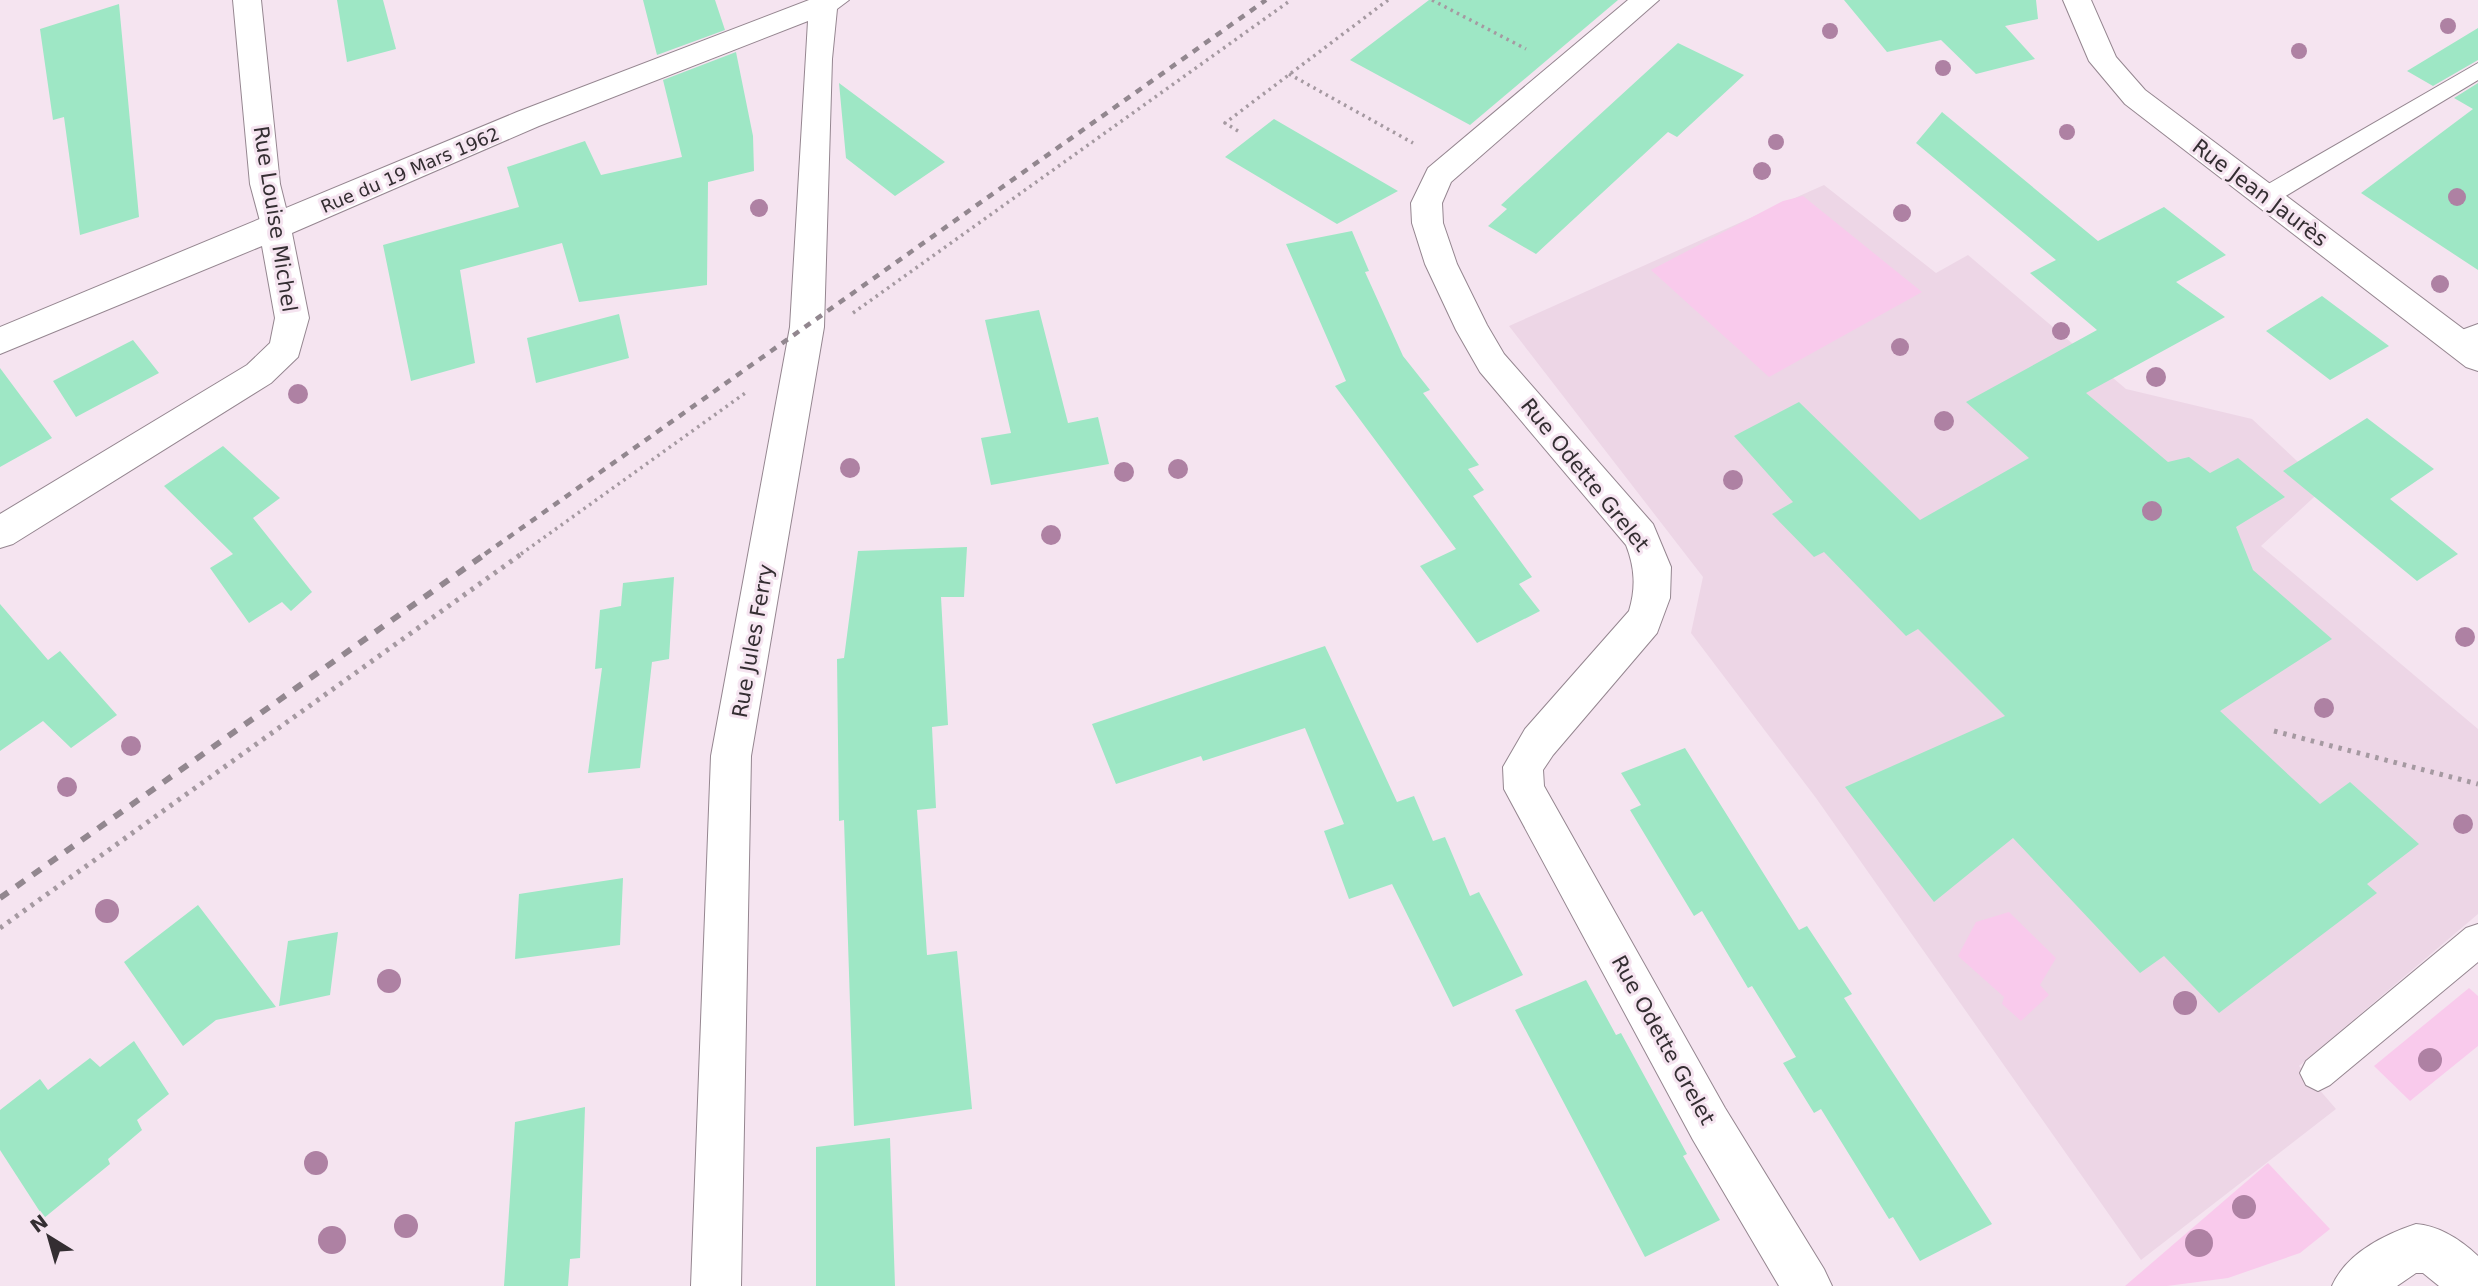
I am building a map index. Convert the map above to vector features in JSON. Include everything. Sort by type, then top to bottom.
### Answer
[{"type":"street","name":"Rue Louise Michel","points":[[0,533],[259,374],[286,348],[292,318],[265,184],[247,0]]},
{"type":"street","name":"Rue Odette Grelet","points":[[1645,0],[1439,176],[1426,204],[1428,232],[1479,342],[1492,363],[1640,535],[1653,559],[1653,601],[1644,621],[1539,742],[1523,767],[1524,789],[1709,1124],[1807,1286]]},
{"type":"street","name":"Rue Jean Jaurès","points":[[2077,0],[2103,61],[2123,86],[2265,197],[2471,345]]},
{"type":"street","name":"Rue du 19 Mars 1962","points":[[0,341],[275,228],[527,119],[827,2]]},
{"type":"street","name":"Rue Jules Ferry","points":[[716,1286],[731,756],[807,327],[818,59],[827,2]]},
{"type":"street","points":[[2357,1286],[2404,1249],[2418,1247],[2440,1256],[2474,1286]]},
{"type":"lane","points":[[2265,197],[2478,70]]},
{"type":"lane","points":[[2318,1073],[2478,940]]},
{"type":"path","points":[[852,314],[1291,0]]},
{"type":"path","points":[[1238,131],[1225,123],[1388,0]]},
{"type":"path","points":[[1432,0],[1537,55]]},
{"type":"path","points":[[1289,74],[1415,144]]},
{"type":"path","points":[[0,928],[757,384]]},
{"type":"path","points":[[2274,731],[2478,784]]},
{"type":"shaded area","points":[[1824,185],[1936,273],[1968,255],[2126,389],[2252,419],[2325,487],[2261,546],[2478,729],[2478,914],[2299,1066],[2336,1109],[2141,1260],[1816,798],[1691,633],[1703,577],[1509,326]]},
{"type":"shaded area","points":[[1803,196],[1922,292],[1769,377],[1651,270],[1783,201]]},
{"type":"shaded area","points":[[2009,912],[2056,958],[2040,985],[2049,995],[2021,1021],[2002,1004],[2004,997],[1958,956],[1976,922]]},
{"type":"shaded area","points":[[2469,988],[2478,996],[2478,1046],[2410,1101],[2374,1066]]},
{"type":"shaded area","points":[[2268,1163],[2330,1229],[2300,1253],[2228,1278],[2167,1286],[2125,1286]]},
{"type":"building","points":[[337,0],[383,0],[396,49],[347,62]]},
{"type":"building","points":[[643,0],[715,0],[725,30],[657,55]]},
{"type":"building","points":[[1429,0],[1618,0],[1470,125],[1350,60]]},
{"type":"building","points":[[1844,0],[2036,0],[2038,19],[2005,26],[2035,59],[1976,74],[1941,40],[1887,52]]},
{"type":"building","points":[[119,4],[139,217],[80,235],[64,117],[53,120],[40,29]]},
{"type":"building","points":[[2478,28],[2478,60],[2433,86],[2407,71]]},
{"type":"building","points":[[1678,43],[1744,75],[1677,137],[1668,132],[1536,254],[1488,226],[1507,209],[1501,205]]},
{"type":"building","points":[[736,52],[753,136],[754,171],[708,182],[707,285],[579,302],[562,243],[460,270],[475,363],[411,381],[383,245],[519,207],[507,167],[585,141],[601,175],[682,157],[663,80]]},
{"type":"building","points":[[839,83],[945,162],[895,196],[846,158]]},
{"type":"building","points":[[2478,83],[2478,270],[2361,193],[2473,109],[2454,98]]},
{"type":"building","points":[[1942,112],[2098,241],[2164,207],[2226,255],[2176,282],[2225,317],[2086,393],[2168,462],[2189,457],[2210,473],[2238,458],[2285,497],[2236,527],[2253,570],[2332,639],[2220,711],[2320,804],[2350,782],[2419,844],[2367,884],[2377,893],[2219,1013],[2164,956],[2140,973],[2013,838],[1934,902],[1845,787],[2005,716],[1918,629],[1906,636],[1824,552],[1814,557],[1772,514],[1793,502],[1734,436],[1799,402],[1920,520],[2029,458],[1966,402],[2097,330],[2030,273],[2056,260],[1916,143]]},
{"type":"building","points":[[1274,119],[1398,191],[1337,224],[1225,157]]},
{"type":"building","points":[[1352,231],[1369,271],[1365,272],[1403,356],[1430,390],[1423,393],[1479,465],[1468,469],[1484,490],[1473,496],[1532,577],[1519,584],[1540,611],[1477,643],[1420,566],[1456,549],[1335,386],[1346,381],[1286,244]]},
{"type":"building","points":[[2322,296],[2389,346],[2330,380],[2266,331]]},
{"type":"building","points":[[1039,310],[1068,423],[1098,417],[1109,464],[991,485],[981,438],[1011,433],[985,320]]},
{"type":"building","points":[[619,314],[629,358],[536,383],[527,338]]},
{"type":"building","points":[[133,340],[159,373],[76,417],[53,381]]},
{"type":"building","points":[[0,368],[52,438],[0,467]]},
{"type":"building","points":[[2367,418],[2434,469],[2390,499],[2458,554],[2417,581],[2283,471]]},
{"type":"building","points":[[223,446],[280,498],[253,518],[312,592],[291,611],[282,602],[249,623],[210,568],[233,554],[164,486]]},
{"type":"building","points":[[967,547],[964,597],[941,597],[948,725],[932,727],[936,808],[917,810],[927,955],[957,951],[972,1109],[854,1126],[844,820],[839,821],[837,659],[844,658],[858,551]]},
{"type":"building","points":[[674,577],[669,659],[652,662],[640,768],[588,773],[602,668],[595,669],[600,610],[621,606],[623,583]]},
{"type":"building","points":[[0,604],[48,660],[60,651],[117,715],[71,748],[43,721],[0,751]]},
{"type":"building","points":[[1325,646],[1397,802],[1414,796],[1433,841],[1445,837],[1470,896],[1479,892],[1523,975],[1453,1007],[1392,884],[1349,899],[1324,831],[1344,824],[1305,728],[1203,761],[1201,756],[1116,784],[1092,724]]},
{"type":"building","points":[[1685,748],[1799,930],[1807,926],[1852,994],[1844,998],[1992,1224],[1920,1261],[1893,1217],[1889,1219],[1821,1109],[1814,1113],[1783,1063],[1796,1057],[1752,986],[1748,988],[1702,911],[1694,916],[1630,810],[1641,805],[1621,773]]},
{"type":"building","points":[[623,878],[620,945],[515,959],[519,894]]},
{"type":"building","points":[[198,905],[276,1007],[216,1020],[183,1046],[124,962]]},
{"type":"building","points":[[338,932],[330,995],[279,1006],[288,941]]},
{"type":"building","points":[[1586,980],[1616,1035],[1621,1033],[1687,1154],[1683,1156],[1720,1220],[1645,1257],[1515,1010]]},
{"type":"building","points":[[134,1041],[169,1094],[137,1120],[142,1130],[108,1159],[110,1164],[44,1218],[0,1150],[0,1110],[40,1079],[48,1090],[90,1058],[100,1067]]},
{"type":"building","points":[[585,1107],[580,1258],[570,1259],[568,1286],[504,1286],[515,1122]]},
{"type":"building","points":[[890,1138],[895,1286],[816,1286],[816,1147]]},
{"type":"railway","points":[[485,554],[1266,0]]},
{"type":"railway","points":[[0,898],[488,552]]}]
